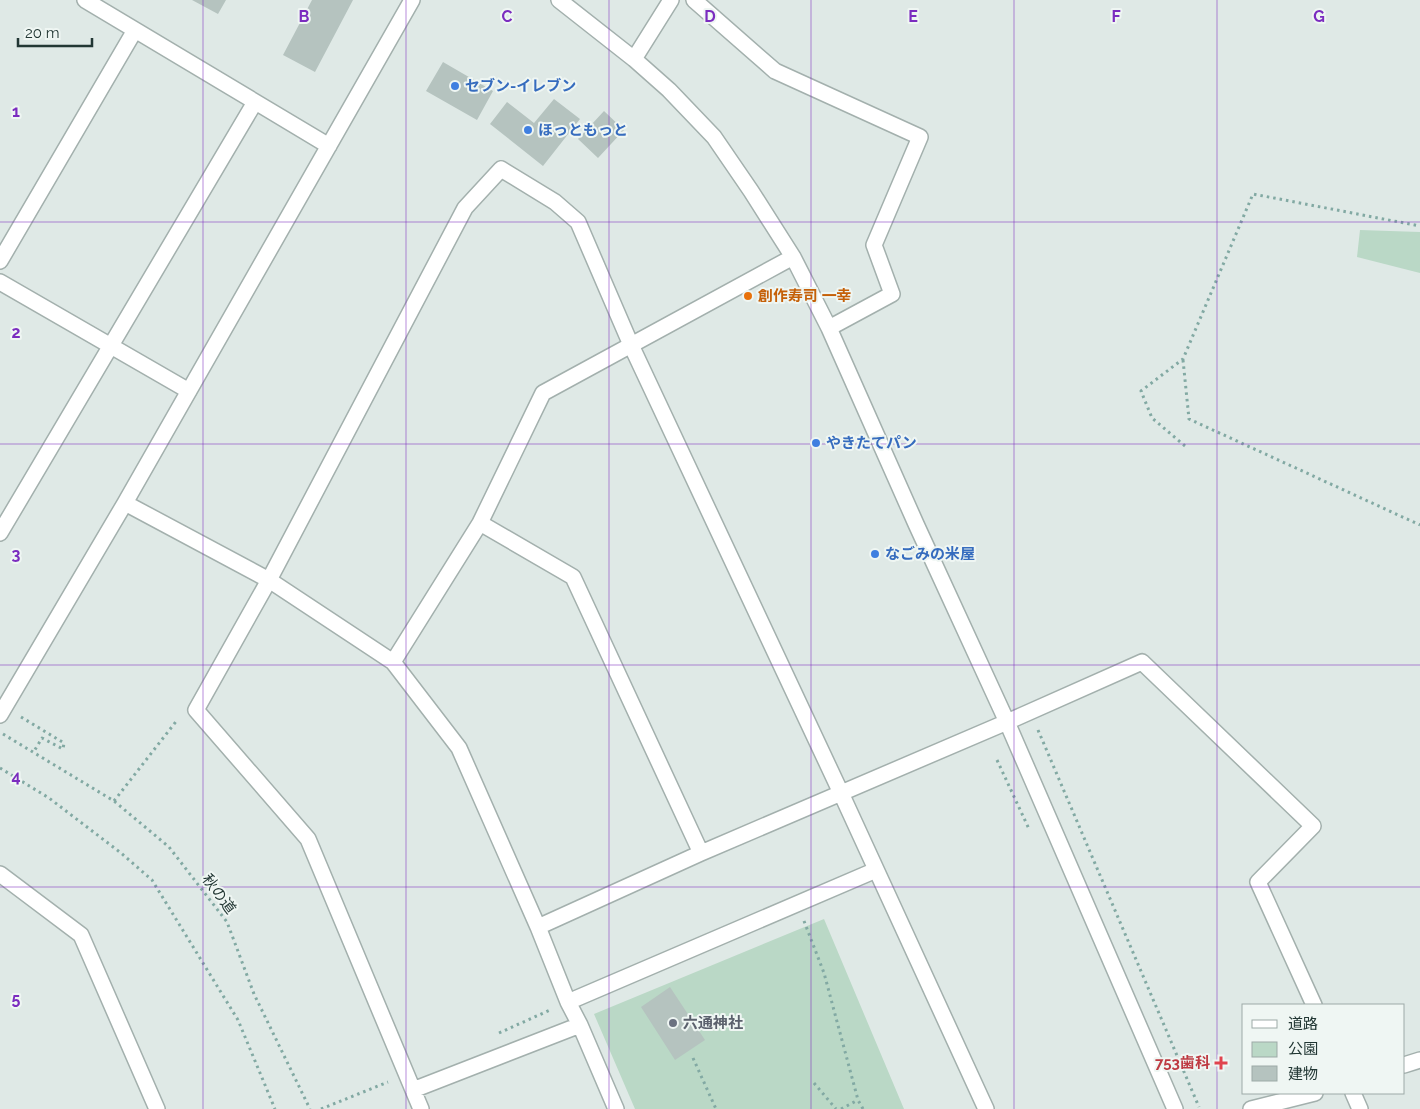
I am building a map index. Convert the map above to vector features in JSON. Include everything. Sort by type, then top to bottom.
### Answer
[{"type":"street","points":[[85,0],[329,146]]},
{"type":"street","points":[[2,711],[125,503],[412,0]]},
{"type":"street","points":[[559,0],[634,59],[669,90],[714,137],[752,191],[793,257],[829,328],[1007,722],[1175,1109]]},
{"type":"street","points":[[634,59],[671,0]]},
{"type":"street","points":[[694,0],[774,71],[920,138],[874,245],[892,294],[829,328]]},
{"type":"street","points":[[0,261],[135,30]]},
{"type":"street","points":[[0,533],[255,102]]},
{"type":"street","points":[[421,1109],[308,839],[196,710],[269,580],[465,208],[500,169],[555,202],[578,222],[631,344],[986,1109]]},
{"type":"street","points":[[393,662],[480,523],[543,393],[793,257]]},
{"type":"street","points":[[0,282],[189,391]]},
{"type":"street","points":[[125,503],[269,580],[393,662],[460,748],[538,927],[568,1002],[580,1025],[616,1109]]},
{"type":"street","points":[[480,523],[573,577],[701,853]]},
{"type":"street","points":[[538,927],[701,853],[1142,662],[1313,826],[1258,882],[1314,1004]]},
{"type":"street","points":[[568,1002],[876,870]]},
{"type":"street","points":[[0,874],[82,935],[157,1109]]},
{"type":"street","points":[[413,1090],[580,1025]]},
{"type":"street","points":[[1405,1065],[1420,1060]]},
{"type":"street","points":[[1251,1109],[1311,1094]]},
{"type":"street","points":[[1353,1094],[1360,1109]]},
{"type":"path","points":[[1420,226],[1253,194],[1183,359],[1189,419],[1420,525]]},
{"type":"path","points":[[1183,359],[1141,391],[1152,418],[1185,446]]},
{"type":"path","points":[[114,801],[182,714],[196,710]]},
{"type":"path","points":[[2,711],[64,744],[63,749],[42,738],[33,753]]},
{"type":"path","points":[[1036,724],[1199,1107]]},
{"type":"path","name":"秋の道","points":[[0,733],[114,801],[169,847],[227,922],[254,994],[310,1109]]},
{"type":"path","points":[[0,768],[50,798],[121,853],[152,880],[238,1020],[275,1109]]},
{"type":"path","points":[[798,904],[824,973],[858,1100],[863,1109]]},
{"type":"path","points":[[693,1058],[716,1109]]},
{"type":"path","points":[[814,1083],[836,1109]]},
{"type":"path","points":[[841,1109],[858,1100]]},
{"type":"green space","points":[[1360,230],[1420,232],[1420,273],[1357,257]]},
{"type":"green space","points":[[824,919],[904,1109],[635,1109],[594,1014]]},
{"type":"building","points":[[192,0],[226,0],[218,14]]},
{"type":"building","points":[[312,0],[353,0],[315,72],[283,55]]},
{"type":"building","points":[[443,62],[493,91],[477,120],[426,91]]},
{"type":"building","points":[[554,99],[580,119],[543,166],[490,124],[507,102],[534,123]]},
{"type":"building","points":[[604,111],[624,130],[598,158],[578,139]]},
{"type":"building","name":"六通神社","points":[[670,987],[705,1040],[675,1060],[641,1007]]},
{"type":"place","name":"セブン-イレブン","points":[[455,86]]},
{"type":"place","name":"ほっともっと","points":[[528,130]]},
{"type":"place","name":"創作寿司 一幸","points":[[748,296]]},
{"type":"place","name":"やきたてパン","points":[[816,443]]},
{"type":"place","name":"なごみの米屋","points":[[875,554]]},
{"type":"place","name":"六通神社","points":[[673,1023]]},
{"type":"place","name":"753歯科","points":[[1221,1063]]}]
